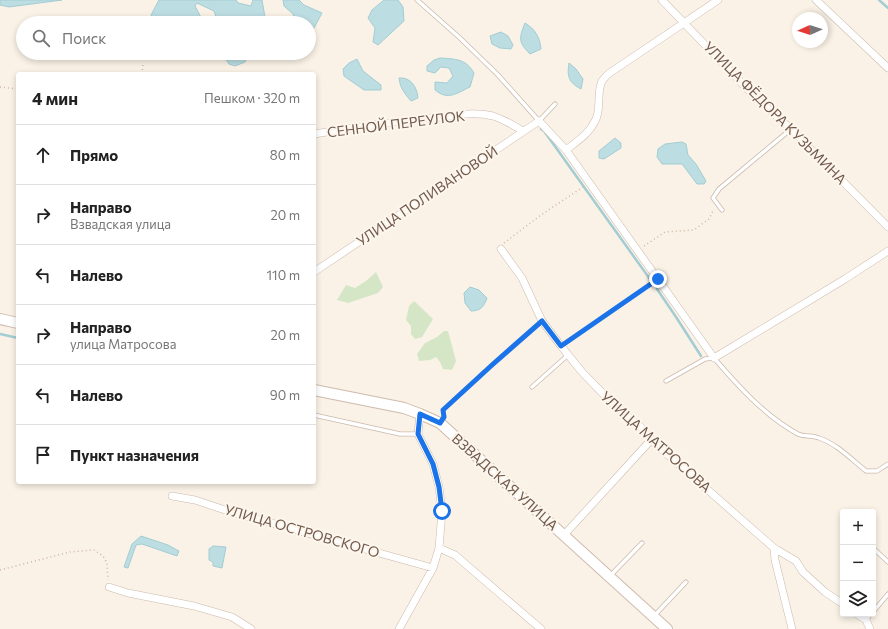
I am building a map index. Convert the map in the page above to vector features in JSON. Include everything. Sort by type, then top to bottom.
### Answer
[{"type":"street","name":"УЛИЦА ФЁДОРА КУЗЬМИНА","points":[[662,0],[757,99],[791,129],[888,227]]},
{"type":"street","points":[[566,150],[587,133],[595,121],[599,109],[600,91],[603,81],[611,72],[718,0]]},
{"type":"street","points":[[816,0],[888,68]]},
{"type":"street","name":"СЕННОЙ ПЕРЕУЛОК","points":[[316,134],[450,115],[493,116],[523,131]]},
{"type":"street","name":"УЛИЦА ПОЛИВАНОВОЙ","points":[[316,271],[539,121]]},
{"type":"street","points":[[539,121],[566,150],[714,358],[845,279],[888,251]]},
{"type":"street","name":"УЛИЦА МАТРОСОВА","points":[[501,249],[522,278],[542,321],[582,372],[613,404],[642,428],[652,440],[774,548],[796,561],[803,572],[824,592],[840,602]]},
{"type":"street","points":[[0,319],[16,323]]},
{"type":"street","name":"ВЗВАДСКАЯ УЛИЦА","points":[[316,390],[404,408],[440,423],[667,629]]},
{"type":"street","points":[[399,629],[433,568],[439,548],[442,511],[439,487],[433,464],[418,434],[420,414]]},
{"type":"street","points":[[564,535],[652,440]]},
{"type":"street","name":"УЛИЦА ОСТРОВСКОГО","points":[[172,496],[195,500],[228,511],[433,568]]},
{"type":"street","points":[[439,548],[455,555],[541,629]]},
{"type":"street","points":[[774,548],[792,629]]},
{"type":"street","points":[[109,587],[128,593],[194,606],[232,617],[251,629]]},
{"type":"street","points":[[862,617],[866,620],[870,629]]},
{"type":"lane","points":[[417,0],[460,38],[539,121],[555,104]]},
{"type":"lane","points":[[722,210],[713,198],[719,189],[791,129]]},
{"type":"lane","points":[[532,387],[568,355]]},
{"type":"lane","points":[[666,381],[705,359],[714,358],[730,377],[768,414],[799,435],[818,437],[832,444],[866,471],[877,471],[888,464]]},
{"type":"lane","points":[[316,415],[400,434],[418,434]]},
{"type":"lane","points":[[609,577],[642,543]]},
{"type":"lane","points":[[876,551],[888,562]]},
{"type":"lane","points":[[653,616],[686,582]]},
{"type":"lane","points":[[876,608],[888,594]]},
{"type":"path","points":[[142,72],[143,63]]},
{"type":"path","points":[[0,87],[16,89]]},
{"type":"path","points":[[501,249],[504,243],[540,215],[581,189]]},
{"type":"path","points":[[638,250],[664,232],[694,230],[708,219],[716,204]]},
{"type":"path","points":[[561,346],[658,279]]},
{"type":"path","points":[[440,423],[444,417],[443,410],[542,321]]},
{"type":"path","points":[[0,570],[70,552],[94,550],[103,556],[107,563],[109,587]]},
{"type":"green space","points":[[376,272],[383,287],[378,293],[348,303],[337,300],[346,285],[355,288]]},
{"type":"green space","points":[[414,301],[433,319],[422,337],[415,339],[411,334],[411,326],[406,320],[409,306]]},
{"type":"green space","points":[[444,331],[448,331],[456,361],[452,370],[443,369],[436,357],[430,360],[419,361],[417,354],[425,343],[437,337]]},
{"type":"water","points":[[0,0],[62,0],[9,7],[0,5]]},
{"type":"water","points":[[159,0],[236,0],[238,3],[251,6],[253,0],[262,0],[265,16],[216,16],[214,11],[197,3],[195,6],[200,16],[151,15]]},
{"type":"water","points":[[283,0],[299,0],[304,5],[322,13],[316,24],[316,16],[294,16],[284,6]]},
{"type":"water","points":[[384,0],[398,0],[403,7],[404,21],[378,45],[373,42],[375,28],[368,18],[372,10]]},
{"type":"water","points":[[525,23],[532,28],[538,37],[541,49],[530,54],[523,46],[521,40]]},
{"type":"water","points":[[501,32],[508,36],[513,45],[511,49],[500,48],[492,44],[490,36]]},
{"type":"water","points":[[440,58],[456,59],[468,65],[474,73],[470,87],[452,95],[444,95],[435,90],[435,82],[447,83],[453,76],[449,68],[441,67],[435,73],[427,71],[427,66],[434,60]]},
{"type":"water","points":[[357,59],[363,71],[381,85],[381,90],[364,90],[344,76],[343,69],[349,63]]},
{"type":"water","points":[[226,60],[246,60],[245,62],[235,66],[229,64]]},
{"type":"water","points":[[569,63],[576,69],[583,79],[581,89],[573,84],[569,78]]},
{"type":"water","points":[[399,78],[407,79],[413,84],[418,98],[411,101],[402,88]]},
{"type":"water","points":[[615,138],[621,143],[621,148],[604,159],[599,158],[599,151]]},
{"type":"water","points":[[682,142],[686,144],[688,155],[696,164],[706,181],[704,184],[697,184],[682,164],[662,164],[657,157],[658,149],[665,144]]},
{"type":"water","points":[[470,287],[479,290],[487,298],[483,306],[477,310],[471,311],[465,303],[464,293]]},
{"type":"water","points":[[141,536],[168,545],[179,551],[177,556],[142,544],[136,545],[128,568],[124,567],[132,544]]},
{"type":"water","points":[[213,546],[226,547],[222,568],[213,566],[213,562],[209,560],[209,549]]},
{"type":"waterway","points":[[879,0],[888,8]]},
{"type":"waterway","points":[[541,129],[544,131],[652,282]]},
{"type":"waterway","points":[[657,289],[701,356]]},
{"type":"waterway","points":[[0,334],[16,338]]},
{"type":"route","points":[[442,511],[439,487],[433,464],[418,434],[420,414],[440,423],[444,417],[443,410],[542,321],[561,346],[658,279]]}]
